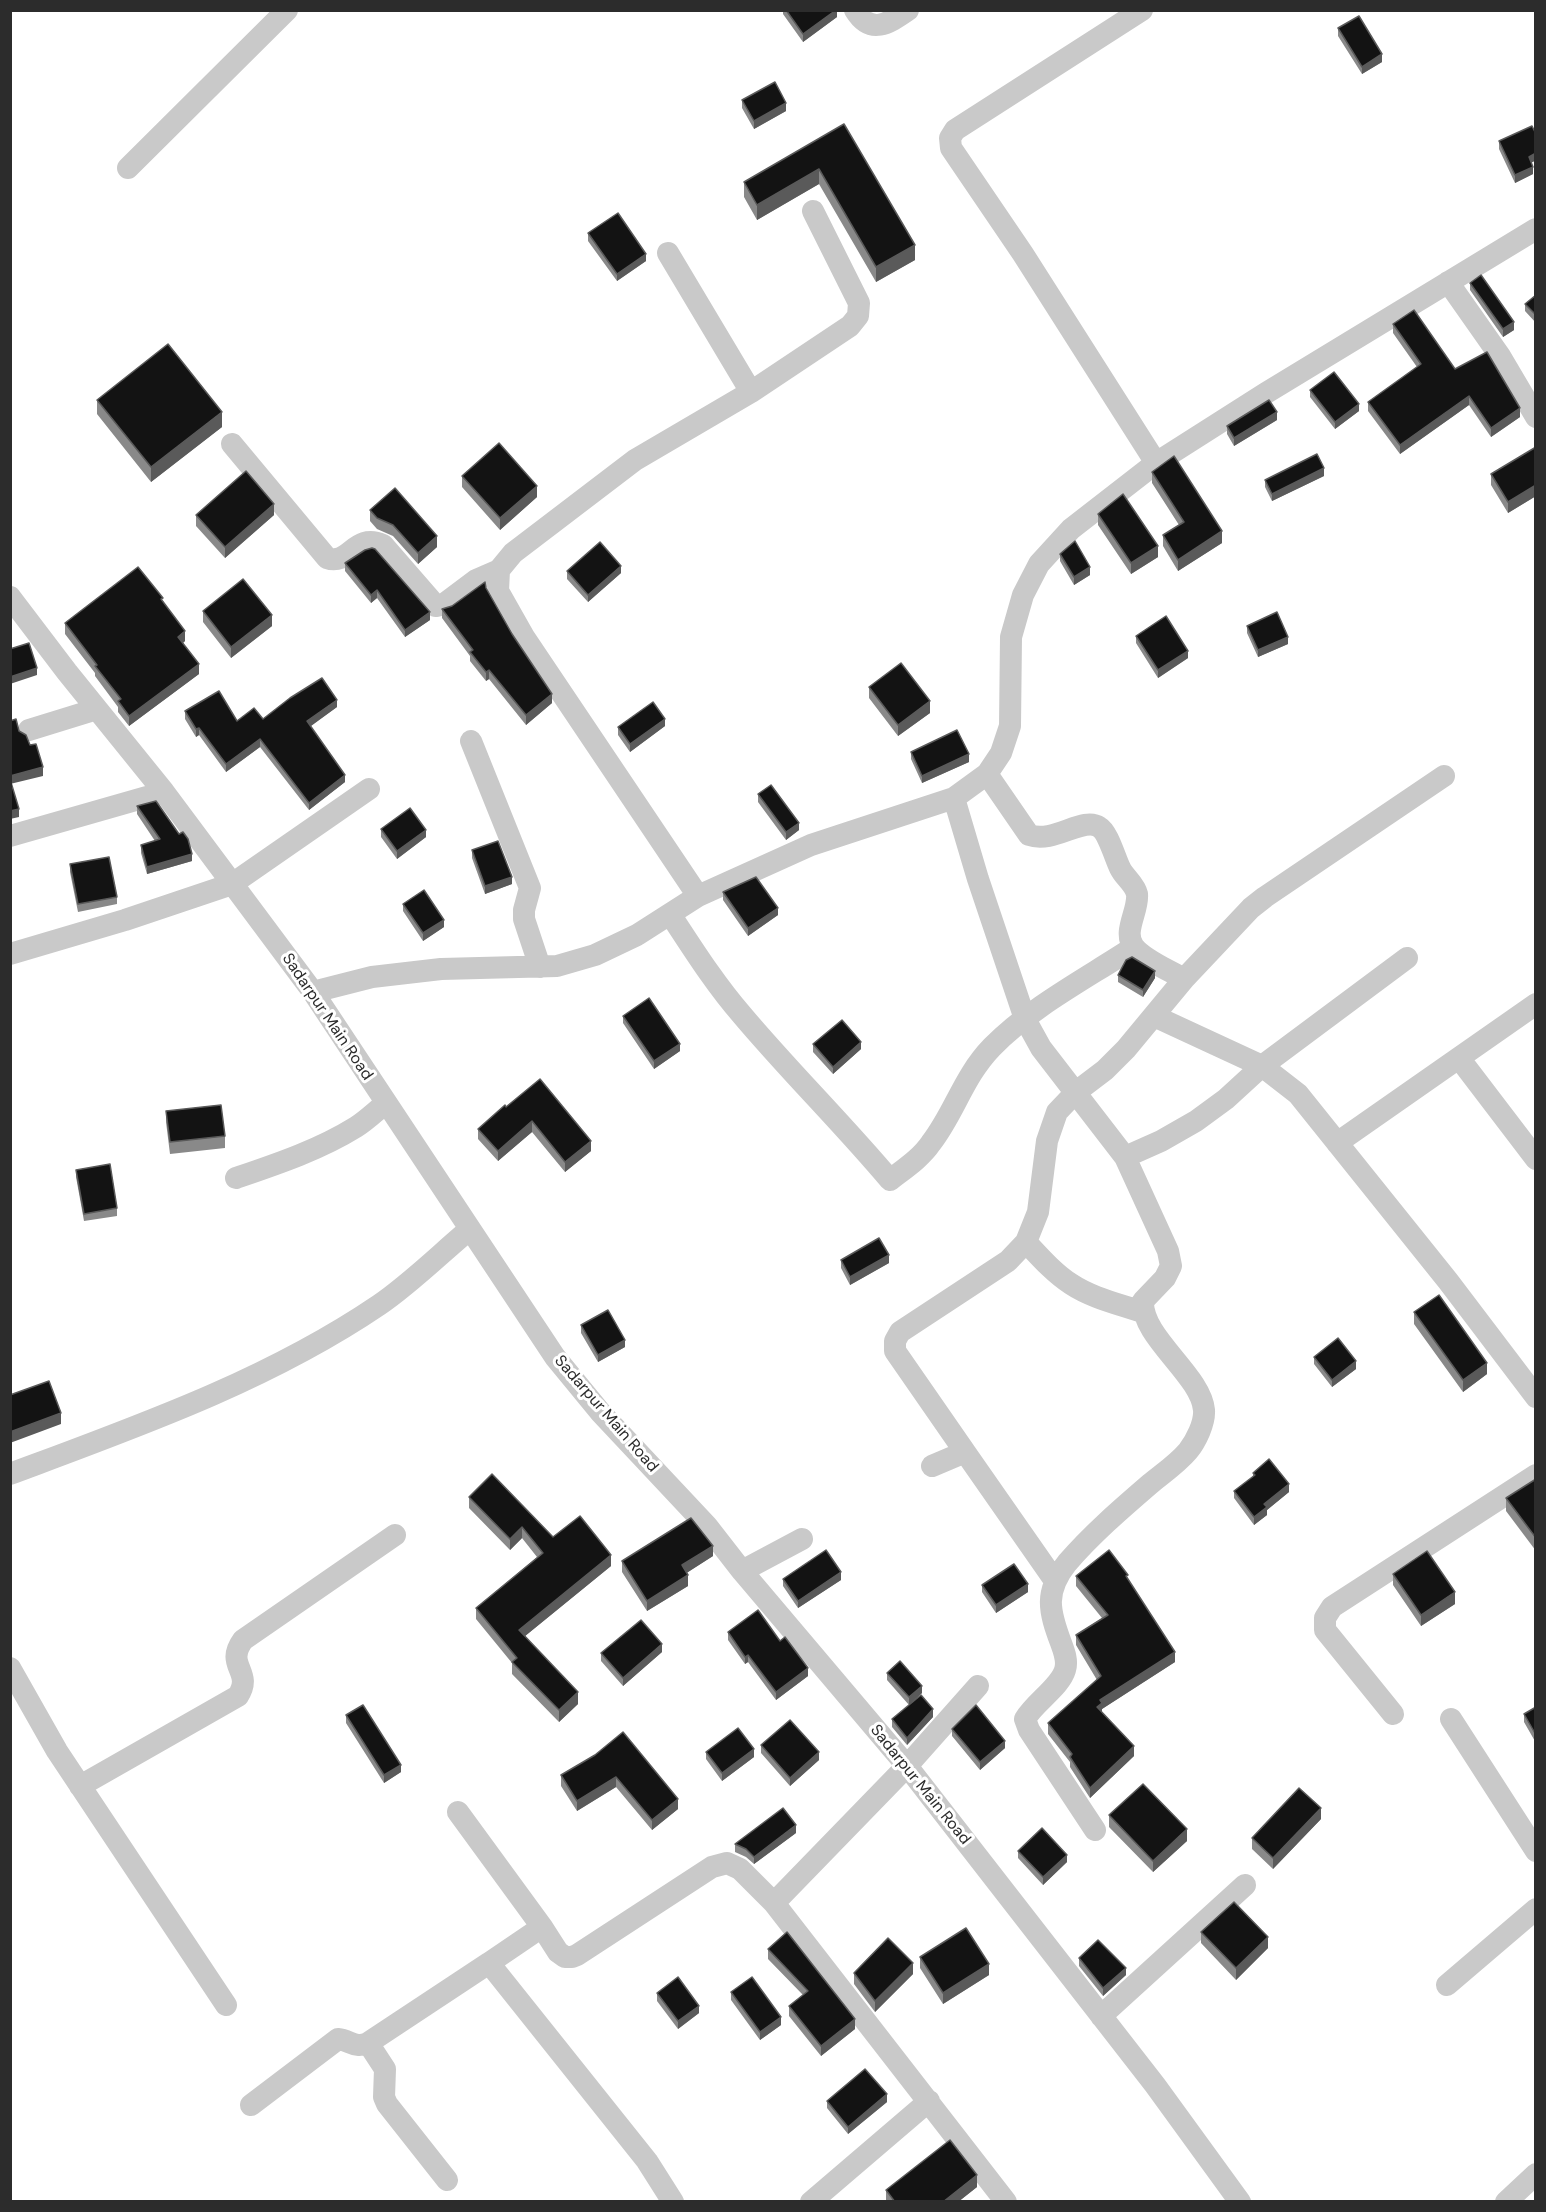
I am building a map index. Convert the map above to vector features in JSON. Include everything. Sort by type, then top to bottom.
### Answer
[{"type":"street","points":[[128,168],[287,10]]},
{"type":"street","points":[[855,10],[860,18],[873,25],[886,25],[908,10]]},
{"type":"street","points":[[1142,10],[955,130],[950,138],[951,148],[1023,254],[1156,463]]},
{"type":"street","points":[[232,444],[327,558],[334,561],[340,559],[364,542],[373,540],[382,544],[436,606],[444,604],[476,580],[499,570],[513,553],[635,460],[751,392],[850,326],[858,316],[859,303],[813,211]]},
{"type":"street","points":[[313,992],[372,977],[441,969],[558,966],[595,956],[637,935],[698,896],[811,845],[954,798],[987,774],[1001,753],[1010,726],[1011,637],[1023,595],[1039,564],[1071,529],[1156,463],[1536,229]]},
{"type":"street","points":[[668,254],[751,392]]},
{"type":"street","points":[[1448,282],[1500,356],[1536,417]]},
{"type":"street","points":[[499,570],[498,591],[524,637],[698,896]]},
{"type":"street","name":"Sadarpur Main Road","points":[[10,597],[164,792],[313,992],[555,1357],[601,1413],[707,1526],[742,1571],[907,1766],[1155,2085],[1240,2202]]},
{"type":"street","points":[[29,730],[97,709]]},
{"type":"street","points":[[471,741],[530,888],[524,919],[540,967]]},
{"type":"street","points":[[987,774],[1029,835],[1047,838],[1091,824],[1104,832],[1120,870],[1135,888],[1137,896],[1129,936],[1134,947],[1147,958],[1184,979]]},
{"type":"street","points":[[1055,1581],[895,1351],[894,1341],[900,1332],[1008,1261],[1026,1242],[1038,1212],[1047,1141],[1058,1112],[1076,1092],[1105,1071],[1184,979],[1251,908],[1444,776]]},
{"type":"street","points":[[10,954],[125,920],[232,884],[369,789]]},
{"type":"street","points":[[10,836],[164,792]]},
{"type":"street","points":[[954,798],[978,879],[1025,1019],[1041,1048],[1125,1157],[1168,1251],[1171,1266],[1165,1278],[1143,1301],[1142,1312],[1167,1351],[1199,1392],[1204,1411],[1201,1429],[1188,1451],[1116,1513],[1067,1564],[1055,1581],[1050,1599],[1050,1616],[1065,1654],[1065,1669],[1058,1681],[1030,1710],[1025,1719],[1029,1730],[1095,1830]]},
{"type":"street","points":[[670,914],[742,1015],[846,1127],[890,1180],[931,1144],[971,1071],[992,1047],[1025,1019],[1134,947]]},
{"type":"street","points":[[1125,1157],[1161,1141],[1196,1121],[1226,1099],[1262,1066],[1407,958]]},
{"type":"street","points":[[1337,1143],[1536,1004]]},
{"type":"street","points":[[1154,1016],[1262,1066],[1298,1094],[1449,1281],[1536,1397]]},
{"type":"street","points":[[1459,1058],[1536,1159]]},
{"type":"street","points":[[236,1178],[276,1165],[325,1144],[358,1126],[386,1103]]},
{"type":"street","points":[[10,1474],[108,1438],[210,1396],[303,1351],[380,1304],[470,1229]]},
{"type":"street","points":[[1026,1242],[1049,1268],[1073,1286],[1099,1298],[1142,1312]]},
{"type":"street","points":[[932,1466],[964,1452]]},
{"type":"street","points":[[1393,1714],[1325,1630],[1325,1617],[1332,1607],[1536,1475]]},
{"type":"street","points":[[80,1786],[238,1696],[244,1687],[243,1675],[235,1659],[236,1649],[243,1640],[395,1535]]},
{"type":"street","points":[[742,1571],[802,1539]]},
{"type":"street","points":[[10,1668],[57,1751],[226,2005]]},
{"type":"street","points":[[774,1903],[907,1766],[978,1686]]},
{"type":"street","points":[[1451,1719],[1536,1851]]},
{"type":"street","points":[[458,1812],[558,1952],[565,1957],[572,1957],[712,1867],[727,1863],[740,1869],[774,1903],[1006,2202]]},
{"type":"street","points":[[1101,2016],[1245,1885]]},
{"type":"street","points":[[1447,1985],[1536,1909]]},
{"type":"street","points":[[251,2105],[338,2039],[343,2039],[354,2046],[368,2043],[542,1927]]},
{"type":"street","points":[[489,1963],[646,2162],[673,2202]]},
{"type":"street","points":[[368,2043],[385,2069],[384,2097],[387,2104],[447,2180]]},
{"type":"street","points":[[811,2202],[929,2101]]},
{"type":"street","points":[[1506,2202],[1536,2174]]},
{"type":"building","points":[[786,10],[836,10],[803,34]]},
{"type":"building","points":[[1359,16],[1382,54],[1362,67],[1338,28]]},
{"type":"building","points":[[775,82],[786,103],[754,121],[742,100]]},
{"type":"building","points":[[844,124],[915,245],[876,267],[819,169],[757,205],[744,182]]},
{"type":"building","points":[[1532,126],[1536,134],[1536,153],[1529,157],[1533,167],[1515,175],[1499,141]]},
{"type":"building","points":[[618,213],[646,254],[617,274],[588,233]]},
{"type":"building","points":[[1481,275],[1514,322],[1503,329],[1470,283]]},
{"type":"building","points":[[1536,295],[1536,315],[1525,304]]},
{"type":"building","points":[[1414,310],[1455,369],[1487,352],[1520,408],[1491,428],[1469,396],[1400,445],[1368,402],[1421,364],[1393,324]]},
{"type":"building","points":[[168,344],[222,412],[151,467],[97,400]]},
{"type":"building","points":[[1334,372],[1359,404],[1335,422],[1310,390]]},
{"type":"building","points":[[1269,400],[1277,412],[1234,438],[1227,426]]},
{"type":"building","points":[[499,443],[537,486],[500,518],[462,476]]},
{"type":"building","points":[[1536,447],[1536,485],[1508,502],[1491,474]]},
{"type":"building","points":[[1317,454],[1324,468],[1272,494],[1265,480]]},
{"type":"building","points":[[1174,456],[1222,531],[1178,560],[1163,535],[1184,522],[1152,472]]},
{"type":"building","points":[[246,471],[274,504],[225,547],[196,515]]},
{"type":"building","points":[[395,488],[437,536],[418,553],[393,525],[377,518],[370,510]]},
{"type":"building","points":[[1123,494],[1158,546],[1131,563],[1098,514]]},
{"type":"building","points":[[1075,541],[1090,567],[1074,577],[1060,554]]},
{"type":"building","points":[[600,542],[621,566],[588,595],[567,571]]},
{"type":"building","points":[[372,548],[430,612],[405,630],[377,590],[371,595],[345,563]]},
{"type":"building","points":[[138,567],[163,598],[161,599],[185,631],[178,637],[199,664],[129,716],[118,701],[121,699],[65,623]]},
{"type":"building","points":[[243,579],[272,615],[231,647],[203,611]]},
{"type":"building","points":[[485,582],[486,588],[512,634],[552,694],[526,715],[489,670],[486,672],[470,652],[473,650],[442,609],[452,606]]},
{"type":"building","points":[[1277,612],[1288,637],[1258,650],[1247,626]]},
{"type":"building","points":[[1166,616],[1188,651],[1158,670],[1136,636]]},
{"type":"building","points":[[29,643],[37,668],[10,677],[10,649]]},
{"type":"building","points":[[901,663],[930,701],[898,725],[869,687]]},
{"type":"building","points":[[322,678],[337,700],[307,721],[345,775],[309,803],[260,739],[226,764],[199,728],[196,729],[185,711],[219,691],[237,721],[254,708],[263,719],[290,698]]},
{"type":"building","points":[[653,702],[665,719],[630,744],[618,727]]},
{"type":"building","points":[[16,719],[19,731],[26,735],[30,745],[36,744],[43,767],[10,776],[10,721]]},
{"type":"building","points":[[957,730],[969,754],[922,776],[911,752]]},
{"type":"building","points":[[10,779],[19,809],[10,811]]},
{"type":"building","points":[[771,785],[799,823],[786,832],[758,794]]},
{"type":"building","points":[[156,801],[179,834],[183,832],[188,839],[192,854],[147,867],[141,845],[160,839],[137,806]]},
{"type":"building","points":[[410,808],[426,830],[397,851],[381,829]]},
{"type":"building","points":[[498,841],[512,877],[485,886],[472,850]]},
{"type":"building","points":[[109,857],[117,897],[78,904],[70,864]]},
{"type":"building","points":[[756,877],[778,908],[748,928],[723,892]]},
{"type":"building","points":[[424,890],[444,920],[423,933],[403,904]]},
{"type":"building","points":[[1132,957],[1155,971],[1143,990],[1118,975],[1126,960]]},
{"type":"building","points":[[649,998],[680,1044],[654,1061],[623,1016]]},
{"type":"building","points":[[842,1020],[861,1042],[833,1067],[813,1044]]},
{"type":"building","points":[[540,1079],[591,1141],[565,1162],[532,1121],[498,1151],[478,1129]]},
{"type":"building","points":[[221,1105],[225,1136],[170,1142],[166,1111]]},
{"type":"building","points":[[110,1164],[117,1208],[84,1214],[76,1170]]},
{"type":"building","points":[[879,1238],[889,1255],[850,1277],[841,1260]]},
{"type":"building","points":[[1439,1295],[1487,1363],[1463,1380],[1414,1312]]},
{"type":"building","points":[[608,1310],[625,1340],[598,1355],[581,1325]]},
{"type":"building","points":[[1338,1338],[1356,1361],[1332,1380],[1314,1357]]},
{"type":"building","points":[[49,1381],[61,1413],[10,1432],[10,1395]]},
{"type":"building","points":[[1269,1459],[1289,1484],[1264,1504],[1267,1507],[1254,1517],[1234,1491],[1255,1475],[1253,1473]]},
{"type":"building","points":[[492,1474],[553,1537],[580,1516],[611,1555],[519,1630],[578,1692],[559,1710],[512,1662],[517,1658],[476,1608],[543,1553],[522,1527],[510,1539],[469,1497]]},
{"type":"building","points":[[1536,1479],[1536,1538],[1506,1498]]},
{"type":"building","points":[[691,1518],[713,1546],[682,1565],[688,1575],[647,1601],[622,1561]]},
{"type":"building","points":[[826,1550],[841,1572],[798,1601],[783,1579]]},
{"type":"building","points":[[1109,1550],[1128,1575],[1126,1576],[1175,1652],[1100,1700],[1102,1703],[1097,1707],[1134,1746],[1090,1788],[1070,1757],[1072,1754],[1048,1723],[1101,1676],[1076,1635],[1108,1615],[1076,1576]]},
{"type":"building","points":[[1427,1551],[1455,1592],[1421,1615],[1393,1574]]},
{"type":"building","points":[[1014,1564],[1028,1584],[996,1605],[982,1585]]},
{"type":"building","points":[[758,1610],[780,1641],[785,1637],[808,1668],[776,1692],[748,1655],[745,1657],[728,1632]]},
{"type":"building","points":[[641,1620],[662,1644],[623,1678],[601,1653]]},
{"type":"building","points":[[900,1661],[922,1686],[909,1697],[887,1673]]},
{"type":"building","points":[[921,1695],[933,1709],[907,1738],[892,1719]]},
{"type":"building","points":[[363,1705],[401,1765],[384,1775],[346,1715]]},
{"type":"building","points":[[976,1705],[1005,1741],[980,1762],[952,1729]]},
{"type":"building","points":[[1536,1707],[1536,1735],[1524,1714]]},
{"type":"building","points":[[790,1720],[819,1752],[790,1778],[761,1745]]},
{"type":"building","points":[[738,1728],[754,1749],[722,1773],[706,1752]]},
{"type":"building","points":[[623,1732],[678,1799],[652,1820],[616,1777],[577,1801],[561,1775],[595,1755]]},
{"type":"building","points":[[1143,1784],[1187,1829],[1153,1861],[1109,1815]]},
{"type":"building","points":[[1299,1788],[1321,1808],[1273,1858],[1252,1838]]},
{"type":"building","points":[[783,1808],[796,1825],[754,1857],[746,1849],[735,1844]]},
{"type":"building","points":[[1042,1828],[1067,1855],[1043,1877],[1018,1851]]},
{"type":"building","points":[[1234,1902],[1268,1937],[1236,1968],[1201,1932]]},
{"type":"building","points":[[966,1928],[989,1964],[943,1993],[920,1957]]},
{"type":"building","points":[[787,1932],[855,2019],[821,2046],[789,2006],[808,1991],[768,1949]]},
{"type":"building","points":[[888,1938],[913,1963],[875,2001],[854,1973]]},
{"type":"building","points":[[1098,1940],[1126,1968],[1103,1988],[1079,1958]]},
{"type":"building","points":[[678,1977],[699,2006],[678,2021],[657,1993]]},
{"type":"building","points":[[752,1977],[781,2017],[760,2032],[731,1992]]},
{"type":"building","points":[[865,2069],[887,2094],[848,2127],[827,2101]]},
{"type":"building","points":[[950,2140],[977,2175],[943,2202],[895,2202],[886,2190]]}]
